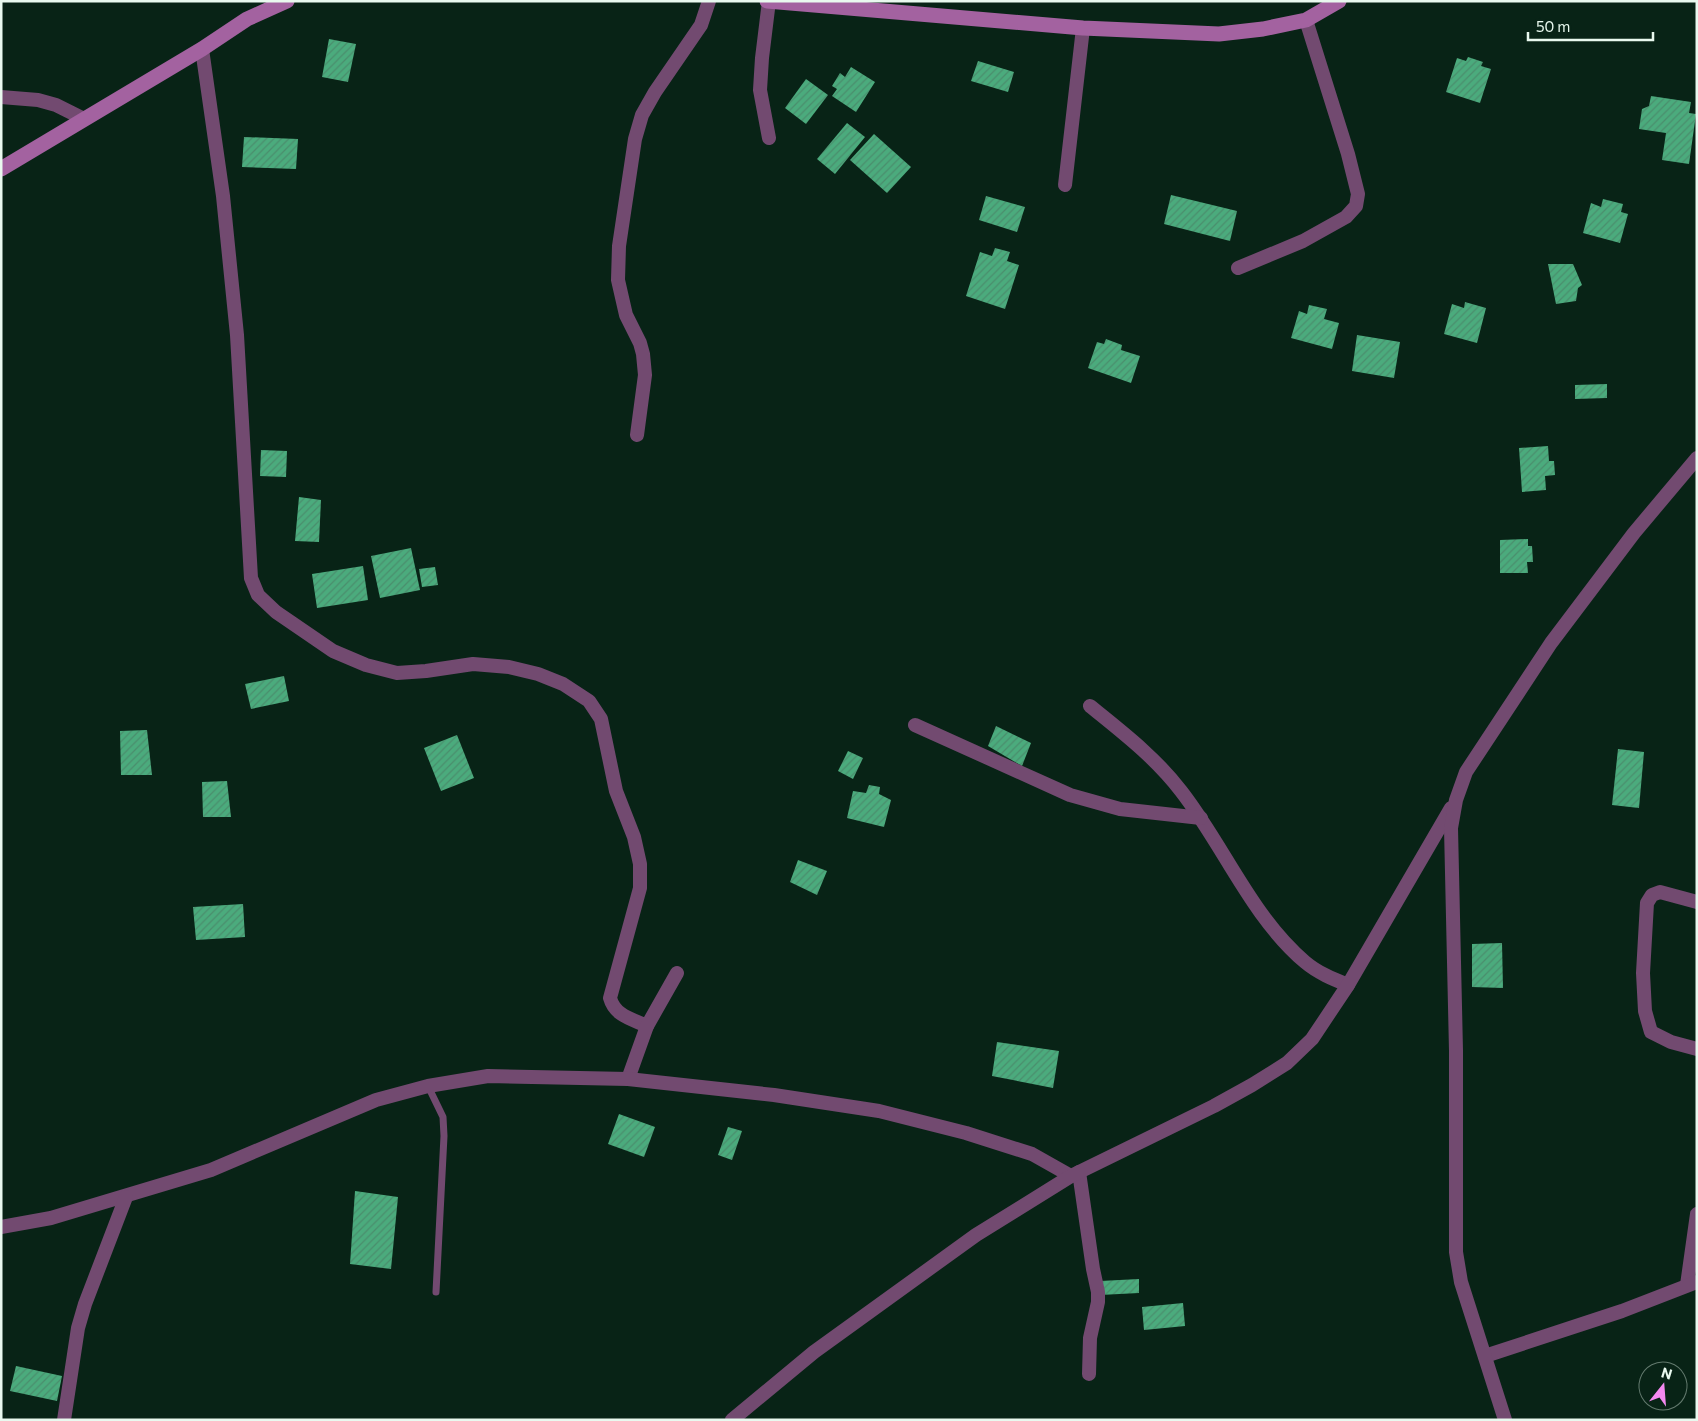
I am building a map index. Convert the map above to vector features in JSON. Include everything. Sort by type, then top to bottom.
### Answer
[{"type":"street","points":[[1,169],[202,49],[247,19],[287,1]]},
{"type":"street","points":[[637,434],[645,375],[643,354],[640,343],[626,315],[618,280],[619,246],[635,139],[642,116],[655,92],[701,25],[709,1]]},
{"type":"street","points":[[769,138],[760,90],[768,1],[1083,28],[1219,34],[1263,29],[1306,20],[1339,1]]},
{"type":"street","points":[[1238,268],[1304,241],[1346,217],[1356,206],[1358,194],[1348,154],[1306,20]]},
{"type":"street","points":[[1065,185],[1083,28]]},
{"type":"street","points":[[202,49],[223,196],[237,335],[251,578],[258,595],[276,612],[333,651],[366,665],[397,673],[473,664],[510,667],[538,674],[563,684],[589,702],[601,720],[616,791],[634,837],[640,864],[640,888],[610,998],[612,1006],[618,1013],[647,1026]]},
{"type":"street","points":[[1,97],[47,102],[84,119]]},
{"type":"street","points":[[1501,1419],[1485,1356],[1461,1282],[1456,1252],[1456,1051],[1451,828],[1456,800],[1466,772],[1551,643],[1634,533],[1697,458]]},
{"type":"street","points":[[1090,706],[1153,758],[1180,789],[1201,818],[1274,931],[1306,962],[1323,974],[1348,985]]},
{"type":"street","points":[[915,725],[1070,795],[1120,809],[1201,818]]},
{"type":"street","points":[[732,1420],[814,1352],[976,1235],[1075,1174],[1214,1106],[1287,1063],[1312,1039],[1348,985],[1456,800]]},
{"type":"street","points":[[1697,902],[1660,892],[1652,896],[1647,903],[1643,973],[1645,1011],[1651,1032],[1671,1042],[1697,1049]]},
{"type":"street","points":[[628,1079],[647,1026],[677,972]]},
{"type":"street","points":[[1,1228],[51,1218],[211,1170],[376,1100],[428,1086],[488,1076],[628,1079],[774,1095],[879,1111],[966,1133],[1032,1154],[1075,1174]]},
{"type":"street","points":[[1075,1174],[1098,1292],[1098,1302],[1090,1338],[1089,1374]]},
{"type":"street","points":[[64,1420],[78,1328],[85,1304],[126,1197]]},
{"type":"street","points":[[1485,1356],[1622,1311],[1692,1283],[1697,1214]]},
{"type":"lane","points":[[428,1086],[443,1117],[444,1136],[436,1292]]},
{"type":"building","points":[[329,39],[356,44],[348,82],[322,77]]},
{"type":"building","points":[[1468,57],[1483,62],[1481,66],[1491,69],[1480,103],[1446,92],[1457,58],[1466,61]]},
{"type":"building","points":[[978,61],[1014,72],[1008,92],[971,81]]},
{"type":"building","points":[[851,67],[875,82],[856,112],[832,96],[837,89],[832,86],[840,73],[845,77]]},
{"type":"building","points":[[806,79],[828,95],[806,124],[785,108]]},
{"type":"building","points":[[1651,96],[1691,102],[1689,113],[1696,114],[1689,164],[1662,160],[1666,133],[1639,129],[1642,109],[1649,106]]},
{"type":"building","points":[[847,123],[865,137],[835,174],[817,159]]},
{"type":"building","points":[[874,134],[911,167],[887,193],[850,160]]},
{"type":"building","points":[[244,137],[298,139],[296,169],[242,167]]},
{"type":"building","points":[[1171,195],[1237,211],[1230,241],[1164,224]]},
{"type":"building","points":[[986,196],[1025,207],[1017,232],[979,220]]},
{"type":"building","points":[[1603,199],[1623,204],[1621,212],[1628,214],[1620,243],[1583,233],[1591,203],[1601,207]]},
{"type":"building","points":[[995,248],[1010,252],[1007,261],[1019,265],[1005,309],[966,296],[980,252],[992,256]]},
{"type":"building","points":[[1548,264],[1573,264],[1582,285],[1578,288],[1576,301],[1556,304]]},
{"type":"building","points":[[1465,302],[1486,308],[1477,343],[1444,334],[1452,304],[1464,308]]},
{"type":"building","points":[[1309,305],[1327,309],[1324,319],[1339,323],[1332,349],[1291,338],[1299,311],[1307,314]]},
{"type":"building","points":[[1357,335],[1400,342],[1394,378],[1352,371]]},
{"type":"building","points":[[1106,339],[1122,345],[1121,350],[1140,356],[1131,383],[1088,368],[1097,342],[1104,344]]},
{"type":"building","points":[[1607,384],[1607,398],[1575,399],[1575,385]]},
{"type":"building","points":[[1548,446],[1549,461],[1554,461],[1555,475],[1545,476],[1546,490],[1522,492],[1519,448]]},
{"type":"building","points":[[261,450],[287,451],[286,477],[260,476]]},
{"type":"building","points":[[299,497],[321,500],[319,542],[295,541]]},
{"type":"building","points":[[1528,539],[1528,546],[1532,546],[1533,562],[1527,562],[1528,573],[1500,573],[1500,540]]},
{"type":"building","points":[[411,548],[420,590],[380,598],[371,556]]},
{"type":"building","points":[[363,566],[368,600],[317,608],[312,574]]},
{"type":"building","points":[[435,567],[438,585],[422,587],[419,569]]},
{"type":"building","points":[[284,676],[289,701],[251,709],[245,684]]},
{"type":"building","points":[[996,726],[1031,743],[1022,766],[988,746]]},
{"type":"building","points":[[147,730],[152,775],[121,775],[120,731]]},
{"type":"building","points":[[457,735],[474,778],[441,791],[424,748]]},
{"type":"building","points":[[1618,749],[1644,752],[1639,808],[1612,805]]},
{"type":"building","points":[[848,751],[863,758],[853,779],[838,771]]},
{"type":"building","points":[[227,781],[231,817],[203,817],[202,782]]},
{"type":"building","points":[[869,785],[880,787],[879,794],[891,800],[884,827],[847,818],[853,791],[866,793]]},
{"type":"building","points":[[798,860],[827,871],[817,895],[790,882]]},
{"type":"building","points":[[243,904],[245,937],[196,940],[193,907]]},
{"type":"building","points":[[1502,943],[1503,988],[1472,987],[1472,944]]},
{"type":"building","points":[[997,1042],[1059,1051],[1053,1088],[992,1076]]},
{"type":"building","points":[[619,1114],[655,1127],[644,1157],[608,1144]]},
{"type":"building","points":[[728,1127],[742,1131],[732,1160],[718,1155]]},
{"type":"building","points":[[355,1191],[398,1197],[391,1269],[350,1264]]},
{"type":"building","points":[[1139,1279],[1139,1293],[1100,1295],[1100,1281]]},
{"type":"building","points":[[1183,1303],[1185,1326],[1144,1330],[1142,1307]]},
{"type":"building","points":[[16,1366],[62,1376],[57,1401],[10,1391]]}]
